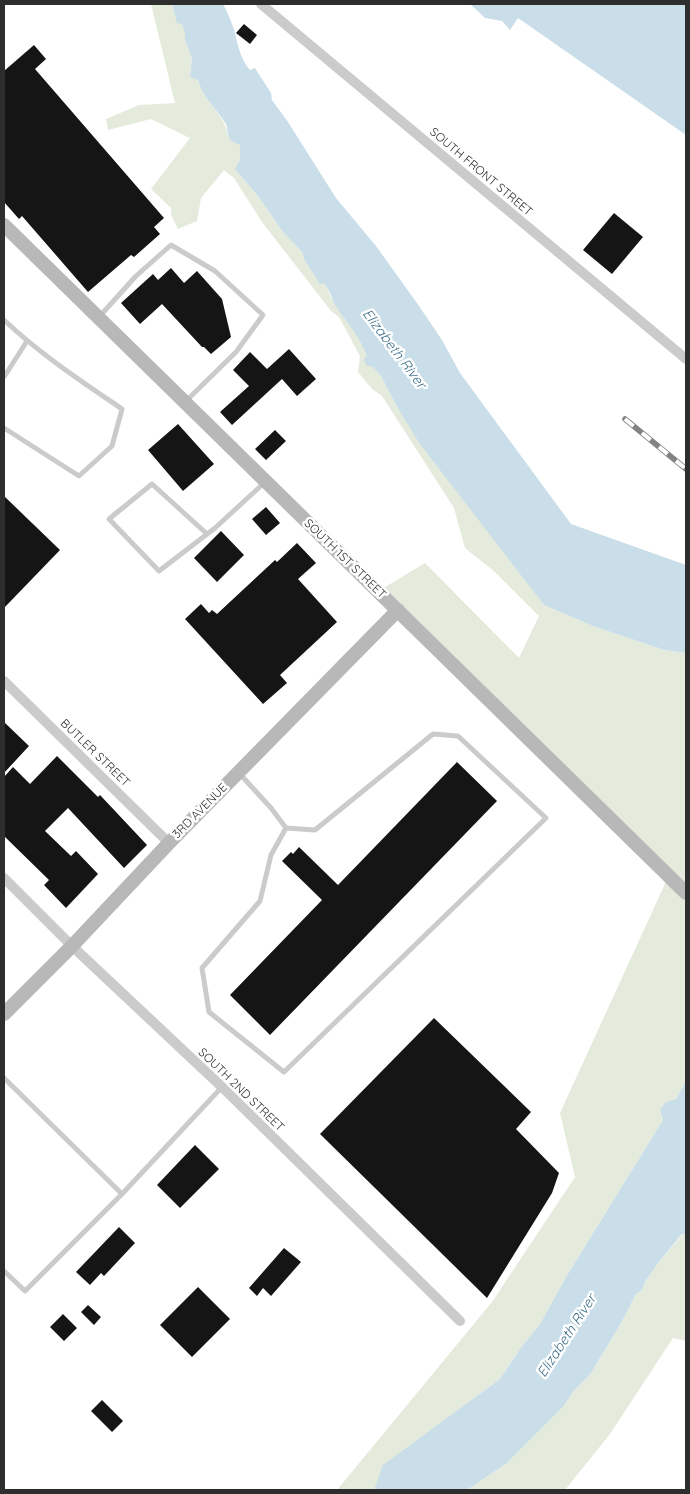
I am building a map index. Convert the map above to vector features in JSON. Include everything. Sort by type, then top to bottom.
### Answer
[{"type":"street","name":"SOUTH FRONT STREET","points":[[261,4],[686,359]]},
{"type":"street","name":"SOUTH 1ST STREET","points":[[4,225],[686,893]]},
{"type":"street","name":"3RD AVENUE","points":[[4,1014],[398,610]]},
{"type":"street","name":"BUTLER STREET","points":[[4,681],[169,843]]},
{"type":"street","name":"SOUTH 2ND STREET","points":[[4,878],[72,946],[222,1087],[460,1321]]},
{"type":"lane","points":[[99,318],[136,276],[171,245],[215,271],[263,315],[236,352],[185,402]]},
{"type":"lane","points":[[4,320],[26,341],[53,362],[122,409],[112,446],[80,476],[4,428]]},
{"type":"lane","points":[[4,378],[26,341]]},
{"type":"lane","points":[[207,534],[152,484],[109,519],[159,571],[207,534],[266,482]]},
{"type":"lane","points":[[239,772],[286,828],[315,830],[434,734],[458,736],[546,818],[284,1072],[208,1012],[202,968],[260,901],[271,855],[286,828]]},
{"type":"lane","points":[[4,1078],[122,1194]]},
{"type":"lane","points":[[4,1271],[25,1291],[122,1194],[222,1087]]},
{"type":"shaded area","points":[[151,4],[172,4],[177,22],[182,23],[185,40],[192,59],[190,76],[198,80],[204,95],[223,121],[228,136],[240,145],[240,160],[236,170],[324,282],[330,296],[362,343],[373,367],[381,376],[397,407],[544,605],[593,626],[664,650],[686,653],[686,1081],[676,1099],[660,1110],[663,1120],[566,1277],[540,1324],[500,1379],[384,1465],[374,1490],[337,1490],[492,1302],[575,1177],[560,1113],[669,875],[382,589],[425,563],[519,658],[539,616],[495,572],[465,548],[454,508],[382,396],[372,389],[358,372],[360,356],[339,317],[331,311],[262,222],[234,178],[224,170],[201,198],[197,221],[178,229],[171,215],[171,208],[151,189],[190,138],[151,119],[108,130],[106,119],[139,105],[175,103]]},
{"type":"shaded area","points":[[683,1234],[686,1235],[686,1341],[673,1338],[610,1434],[565,1490],[467,1490],[507,1463],[563,1407],[573,1392],[591,1373],[636,1294],[642,1290],[646,1280],[659,1262]]},
{"type":"water","name":"Elizabeth River","points":[[172,4],[223,4],[233,26],[244,62],[250,70],[255,68],[271,93],[272,100],[336,198],[376,246],[442,340],[460,373],[571,524],[686,565],[686,653],[664,650],[593,626],[544,605],[420,444],[397,407],[381,376],[373,367],[366,365],[364,359],[367,356],[361,343],[337,308],[324,283],[320,284],[304,259],[303,253],[283,232],[258,196],[235,169],[240,160],[240,145],[233,142],[228,136],[226,124],[206,97],[198,80],[190,77],[192,59],[185,40],[182,24],[177,23]]},
{"type":"water","points":[[470,4],[686,4],[686,135],[518,18],[510,30],[502,21],[485,18]]},
{"type":"water","name":"Elizabeth River","points":[[686,1081],[686,1235],[682,1234],[646,1280],[642,1290],[636,1294],[591,1373],[573,1392],[563,1407],[507,1463],[467,1490],[374,1490],[383,1465],[500,1379],[540,1324],[566,1277],[663,1120],[660,1110],[665,1103],[676,1099]]},
{"type":"building","points":[[244,24],[257,35],[250,44],[236,33]]},
{"type":"building","points":[[34,45],[46,59],[35,69],[164,218],[154,227],[160,234],[134,257],[131,255],[88,292],[22,216],[19,219],[4,202],[4,71]]},
{"type":"building","points":[[614,213],[643,237],[612,274],[583,250]]},
{"type":"building","points":[[171,268],[184,283],[197,271],[222,299],[231,337],[211,354],[202,347],[162,304],[140,324],[121,303],[153,274],[158,280]]},
{"type":"building","points":[[289,349],[316,379],[297,396],[282,379],[232,425],[220,412],[249,386],[233,370],[250,352],[267,369]]},
{"type":"building","points":[[178,424],[214,464],[183,491],[148,450]]},
{"type":"building","points":[[275,430],[286,441],[266,460],[255,449]]},
{"type":"building","points":[[4,496],[60,550],[4,608]]},
{"type":"building","points":[[266,507],[280,523],[266,535],[252,519]]},
{"type":"building","points":[[221,531],[244,555],[217,582],[194,558]]},
{"type":"building","points":[[297,543],[316,563],[298,579],[337,622],[280,675],[287,683],[263,704],[185,619],[201,604],[209,613],[212,610],[217,614],[275,560],[277,562]]},
{"type":"building","points":[[4,722],[29,746],[4,773]]},
{"type":"building","points":[[57,756],[98,797],[100,795],[147,845],[124,868],[68,808],[45,831],[71,856],[76,851],[98,874],[66,908],[44,885],[49,880],[4,836],[4,777],[13,767],[30,784]]},
{"type":"building","points":[[457,762],[497,801],[270,1035],[230,995],[322,900],[282,861],[291,852],[293,854],[299,847],[338,885]]},
{"type":"building","points":[[434,1018],[531,1112],[516,1129],[559,1173],[552,1193],[487,1298],[320,1134]]},
{"type":"building","points":[[195,1145],[219,1169],[180,1208],[157,1185]]},
{"type":"building","points":[[119,1227],[135,1243],[104,1276],[101,1273],[90,1285],[76,1272]]},
{"type":"building","points":[[284,1248],[301,1262],[271,1296],[263,1288],[257,1296],[249,1288]]},
{"type":"building","points":[[198,1287],[230,1319],[192,1357],[160,1325]]},
{"type":"building","points":[[88,1305],[101,1317],[94,1325],[81,1312]]},
{"type":"building","points":[[63,1314],[77,1328],[64,1341],[50,1327]]},
{"type":"building","points":[[102,1400],[123,1421],[112,1432],[91,1411]]},
{"type":"railway","points":[[625,419],[686,469]]}]
